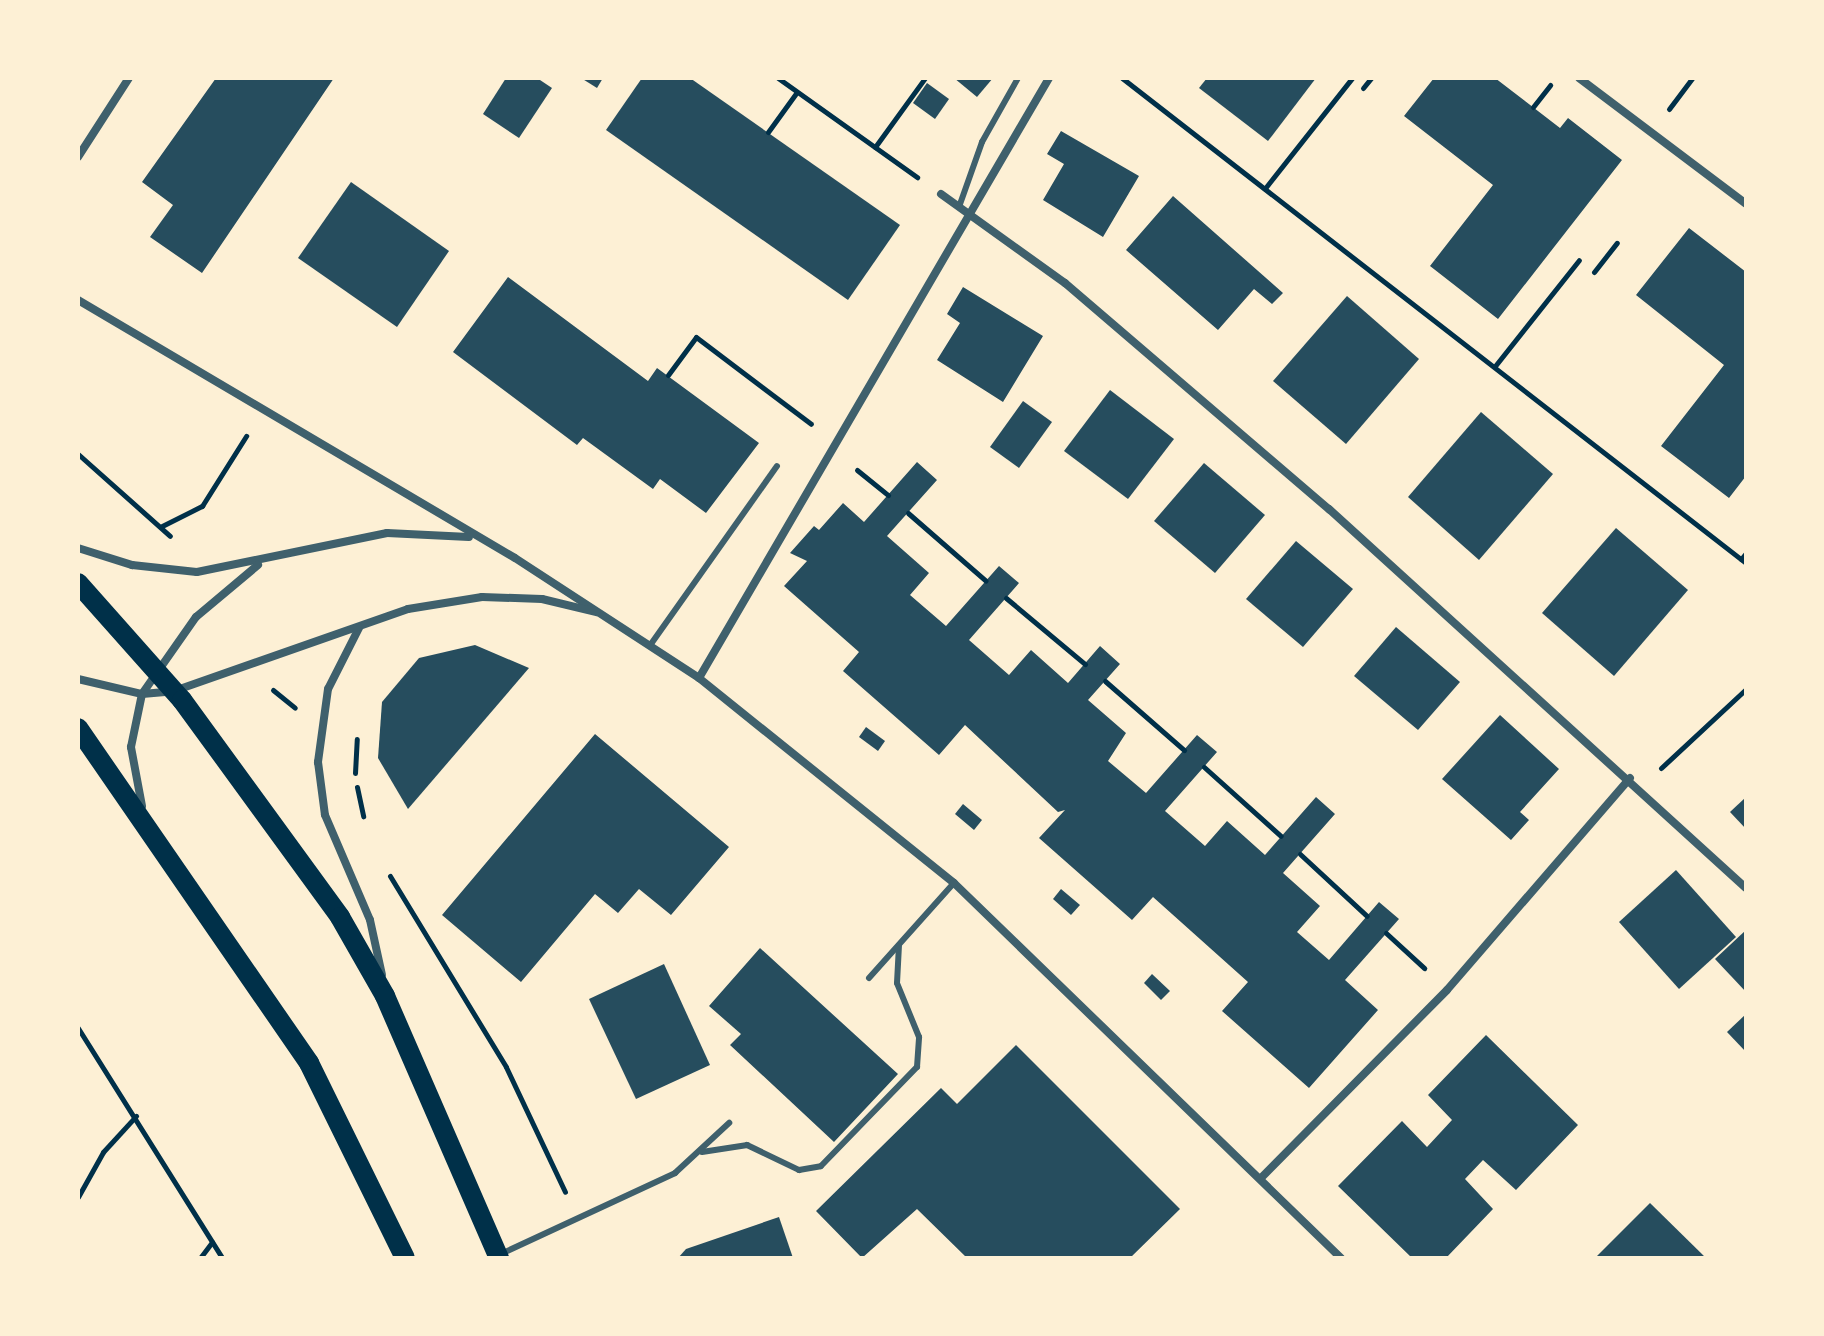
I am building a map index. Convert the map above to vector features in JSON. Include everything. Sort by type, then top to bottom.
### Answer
[{"type":"main road","points":[[78,583],[174,691],[316,881],[385,996],[499,1257]]},
{"type":"main road","points":[[78,728],[148,822],[309,1063],[405,1258]]},
{"type":"street","points":[[78,157],[129,78]]},
{"type":"street","points":[[699,678],[833,440],[971,216],[1049,78]]},
{"type":"street","points":[[1579,78],[1746,204]]},
{"type":"street","points":[[941,194],[1077,293],[1630,778],[1746,888]]},
{"type":"street","points":[[78,300],[604,614],[699,678],[954,883],[1341,1258]]},
{"type":"street","points":[[78,548],[132,565],[197,572],[258,564],[387,533],[474,538]]},
{"type":"street","points":[[148,822],[131,747],[142,694],[155,669],[196,617],[258,564]]},
{"type":"street","points":[[78,679],[142,694],[174,691],[258,665],[408,609],[482,597],[542,599],[604,614]]},
{"type":"street","points":[[360,627],[341,656],[322,717],[318,762],[325,815],[370,920],[385,996]]},
{"type":"street","points":[[1261,1178],[1447,990],[1630,778]]},
{"type":"lane","points":[[959,207],[982,142],[1018,78]]},
{"type":"lane","points":[[651,644],[777,466]]},
{"type":"lane","points":[[869,978],[954,883]]},
{"type":"lane","points":[[702,1152],[747,1145],[799,1170],[821,1166],[917,1067],[919,1037],[897,983],[899,946]]},
{"type":"lane","points":[[499,1257],[572,1217],[675,1173],[702,1152],[729,1123]]},
{"type":"path","points":[[778,78],[941,194]]},
{"type":"path","points":[[875,147],[925,78]]},
{"type":"path","points":[[1122,78],[1744,561],[1746,553]]},
{"type":"path","points":[[1266,187],[1352,78]]},
{"type":"path","points":[[1363,88],[1371,78]]},
{"type":"path","points":[[1533,107],[1556,78]]},
{"type":"path","points":[[768,132],[797,92]]},
{"type":"path","points":[[1594,272],[1617,243]]},
{"type":"path","points":[[1495,366],[1579,260]]},
{"type":"path","points":[[668,375],[696,337],[833,440]]},
{"type":"path","points":[[162,526],[202,506],[262,410]]},
{"type":"path","points":[[78,454],[162,526],[197,572]]},
{"type":"path","points":[[908,513],[986,581]]},
{"type":"path","points":[[1006,598],[1085,664]]},
{"type":"path","points":[[258,665],[282,703],[358,727],[355,776],[364,820]]},
{"type":"path","points":[[1105,681],[1184,750]]},
{"type":"path","points":[[1665,764],[1746,689]]},
{"type":"path","points":[[1204,767],[1281,836]]},
{"type":"path","points":[[1300,854],[1367,916]]},
{"type":"path","points":[[386,869],[506,1067],[572,1217]]},
{"type":"path","points":[[1386,933],[1447,990]]},
{"type":"path","points":[[78,1028],[136,1116],[222,1258]]},
{"type":"path","points":[[78,1197],[103,1152],[136,1116]]},
{"type":"path","points":[[200,1258],[212,1242]]},
{"type":"building","points":[[216,78],[334,78],[202,273],[150,237],[173,205],[142,182]]},
{"type":"building","points":[[506,78],[537,78],[552,88],[519,138],[483,114]]},
{"type":"building","points":[[581,78],[603,78],[597,88]]},
{"type":"building","points":[[642,78],[690,78],[900,225],[848,300],[606,130]]},
{"type":"building","points":[[954,78],[993,78],[977,97]]},
{"type":"building","points":[[1207,78],[1316,78],[1268,141],[1199,88]]},
{"type":"building","points":[[1434,78],[1495,78],[1560,128],[1568,118],[1622,160],[1498,319],[1430,266],[1493,185],[1404,116]]},
{"type":"building","points":[[927,83],[949,99],[935,119],[913,103]]},
{"type":"building","points":[[1061,131],[1139,176],[1103,237],[1043,200],[1064,164],[1047,154]]},
{"type":"building","points":[[351,182],[449,251],[397,327],[298,258]]},
{"type":"building","points":[[1173,196],[1283,293],[1272,304],[1254,289],[1218,330],[1126,250]]},
{"type":"building","points":[[1689,228],[1746,272],[1746,476],[1729,498],[1661,446],[1724,365],[1636,295]]},
{"type":"building","points":[[508,277],[648,381],[657,368],[759,443],[706,513],[660,479],[653,489],[583,438],[577,445],[453,352]]},
{"type":"building","points":[[963,287],[1043,336],[1003,402],[937,360],[960,323],[947,314]]},
{"type":"building","points":[[1347,296],[1419,359],[1346,444],[1273,381]]},
{"type":"building","points":[[1110,390],[1174,439],[1128,499],[1064,451]]},
{"type":"building","points":[[1023,401],[1052,422],[1019,468],[990,447]]},
{"type":"building","points":[[1481,412],[1553,474],[1479,560],[1408,497]]},
{"type":"building","points":[[917,462],[937,480],[887,536],[929,573],[910,595],[946,626],[999,566],[1019,583],[969,640],[1009,675],[1031,650],[1068,683],[1100,646],[1120,664],[1088,700],[1126,733],[1108,761],[1146,793],[1197,735],[1217,752],[1165,811],[1205,846],[1227,821],[1265,855],[1316,797],[1335,814],[1283,873],[1320,906],[1297,932],[1329,960],[1379,902],[1399,919],[1345,980],[1378,1010],[1309,1088],[1222,1011],[1248,982],[1153,897],[1132,920],[1039,838],[1065,810],[1058,812],[965,725],[939,755],[843,671],[859,652],[784,586],[807,561],[790,553],[814,526],[819,530],[843,503],[864,522]]},
{"type":"building","points":[[1204,463],[1265,515],[1215,573],[1154,521]]},
{"type":"building","points":[[1616,528],[1688,590],[1614,676],[1542,613]]},
{"type":"building","points":[[1296,541],[1353,589],[1303,647],[1246,599]]},
{"type":"building","points":[[1396,627],[1460,682],[1418,730],[1354,676]]},
{"type":"building","points":[[475,645],[529,668],[408,809],[378,758],[382,702],[419,658]]},
{"type":"building","points":[[1500,715],[1559,769],[1520,812],[1529,820],[1511,840],[1442,779]]},
{"type":"building","points":[[866,727],[885,741],[878,751],[859,737]]},
{"type":"building","points":[[595,734],[729,847],[671,915],[639,889],[618,913],[595,894],[521,982],[442,915]]},
{"type":"building","points":[[1746,797],[1746,829],[1730,812]]},
{"type":"building","points":[[963,804],[982,820],[974,830],[955,814]]},
{"type":"building","points":[[1676,870],[1736,937],[1679,989],[1619,922]]},
{"type":"building","points":[[1061,889],[1080,905],[1071,915],[1053,899]]},
{"type":"building","points":[[1746,930],[1746,992],[1715,959]]},
{"type":"building","points":[[760,948],[898,1074],[834,1142],[730,1045],[741,1034],[709,1006]]},
{"type":"building","points":[[664,964],[710,1065],[636,1099],[589,999]]},
{"type":"building","points":[[1152,974],[1170,991],[1161,1000],[1144,983]]},
{"type":"building","points":[[1746,1014],[1746,1052],[1727,1032]]},
{"type":"building","points":[[1486,1035],[1578,1125],[1516,1190],[1483,1160],[1465,1179],[1493,1209],[1446,1258],[1412,1258],[1338,1186],[1402,1121],[1427,1147],[1452,1120],[1428,1095]]},
{"type":"building","points":[[1016,1045],[1180,1209],[1130,1258],[967,1258],[917,1209],[862,1258],[816,1211],[941,1088],[957,1104]]},
{"type":"building","points":[[1650,1203],[1706,1258],[1595,1258]]},
{"type":"building","points":[[779,1217],[793,1258],[678,1258],[686,1249]]}]
